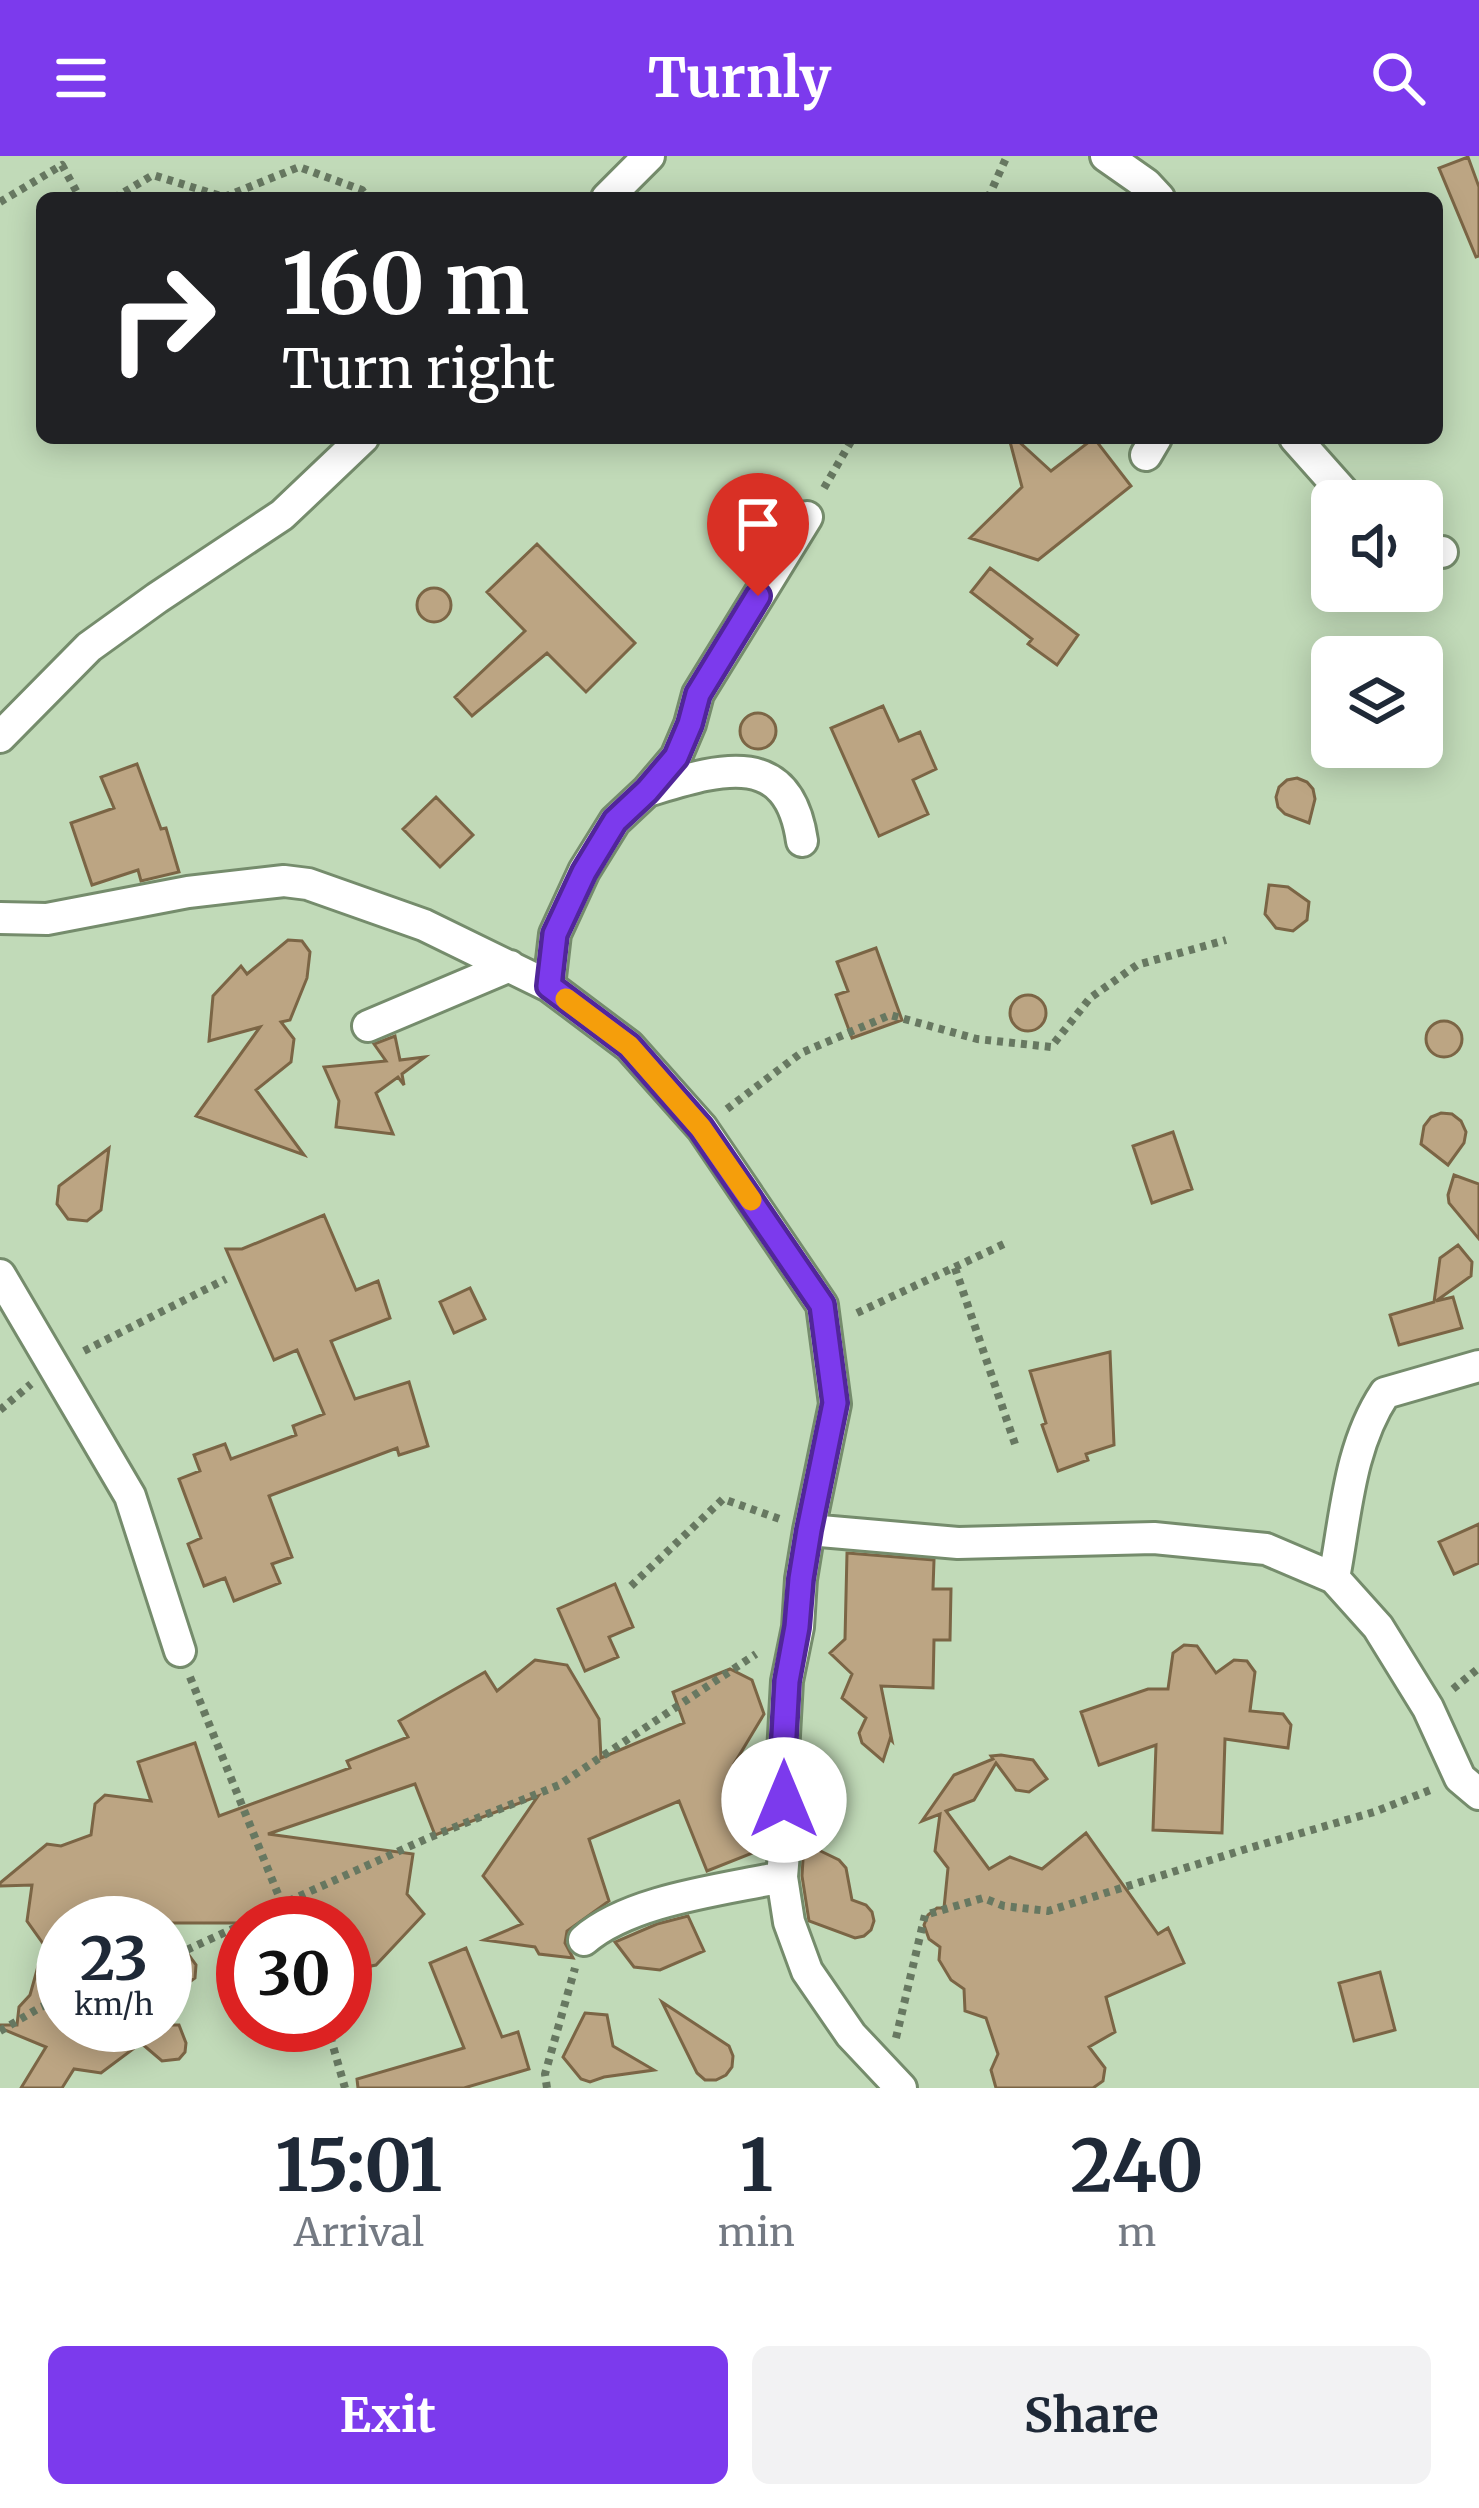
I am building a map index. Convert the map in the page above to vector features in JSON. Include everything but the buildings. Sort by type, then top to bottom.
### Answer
[{"type":"street","points":[[613,192],[649,156]]},
{"type":"street","points":[[1106,156],[1153,192]]},
{"type":"street","points":[[0,736],[89,647],[282,515],[357,444]]},
{"type":"street","points":[[1300,444],[1332,480]]},
{"type":"street","points":[[549,986],[555,934],[584,872],[615,821],[676,757],[698,694],[807,517]]},
{"type":"street","points":[[647,791],[753,770],[770,778],[785,794],[798,817],[802,841]]},
{"type":"street","points":[[0,918],[47,919],[188,892],[284,881],[308,884],[424,925],[549,986],[629,1046],[701,1128],[822,1305],[835,1403],[809,1530],[787,1681],[782,1877],[789,1922],[807,1971],[851,2035],[894,2082]]},
{"type":"street","points":[[368,1026],[510,966]]},
{"type":"street","points":[[0,1275],[130,1496],[179,1651]]},
{"type":"street","points":[[1334,1578],[1358,1446],[1372,1412],[1385,1393],[1479,1366]]},
{"type":"street","points":[[809,1530],[958,1543],[1154,1538],[1266,1549],[1334,1578],[1378,1627],[1470,1786]]},
{"type":"street","points":[[584,1940],[632,1910],[782,1877]]},
{"type":"path","points":[[991,192],[1007,156]]},
{"type":"path","points":[[0,202],[62,165],[77,192]]},
{"type":"path","points":[[236,192],[299,167],[364,192]]},
{"type":"path","points":[[124,192],[153,175],[208,192]]},
{"type":"path","points":[[807,517],[850,444]]},
{"type":"path","points":[[701,1128],[801,1053],[890,1015],[976,1039],[1051,1047],[1090,998],[1137,965],[1226,940]]},
{"type":"path","points":[[822,1305],[852,1315],[1004,1244]]},
{"type":"path","points":[[955,1268],[1016,1447]]},
{"type":"path","points":[[0,1410],[53,1366],[226,1279]]},
{"type":"path","points":[[631,1586],[723,1499],[809,1530]]},
{"type":"path","points":[[300,1896],[559,1785],[797,1627]]},
{"type":"path","points":[[179,1651],[279,1896]]},
{"type":"path","points":[[894,2082],[925,1915],[982,1898],[1048,1911],[1470,1786]]},
{"type":"path","points":[[547,2088],[545,2074],[584,1940]]},
{"type":"path","points":[[0,2031],[36,2010]]},
{"type":"path","points":[[335,2052],[345,2088]]},
{"type":"slow traffic","points":[[566,999],[629,1046],[701,1128],[751,1200]]},
{"type":"route","points":[[758,596],[698,694],[676,757],[615,821],[584,872],[555,934],[549,986],[629,1046],[701,1128],[822,1305],[835,1403],[809,1530],[787,1681],[784,1800]]}]
